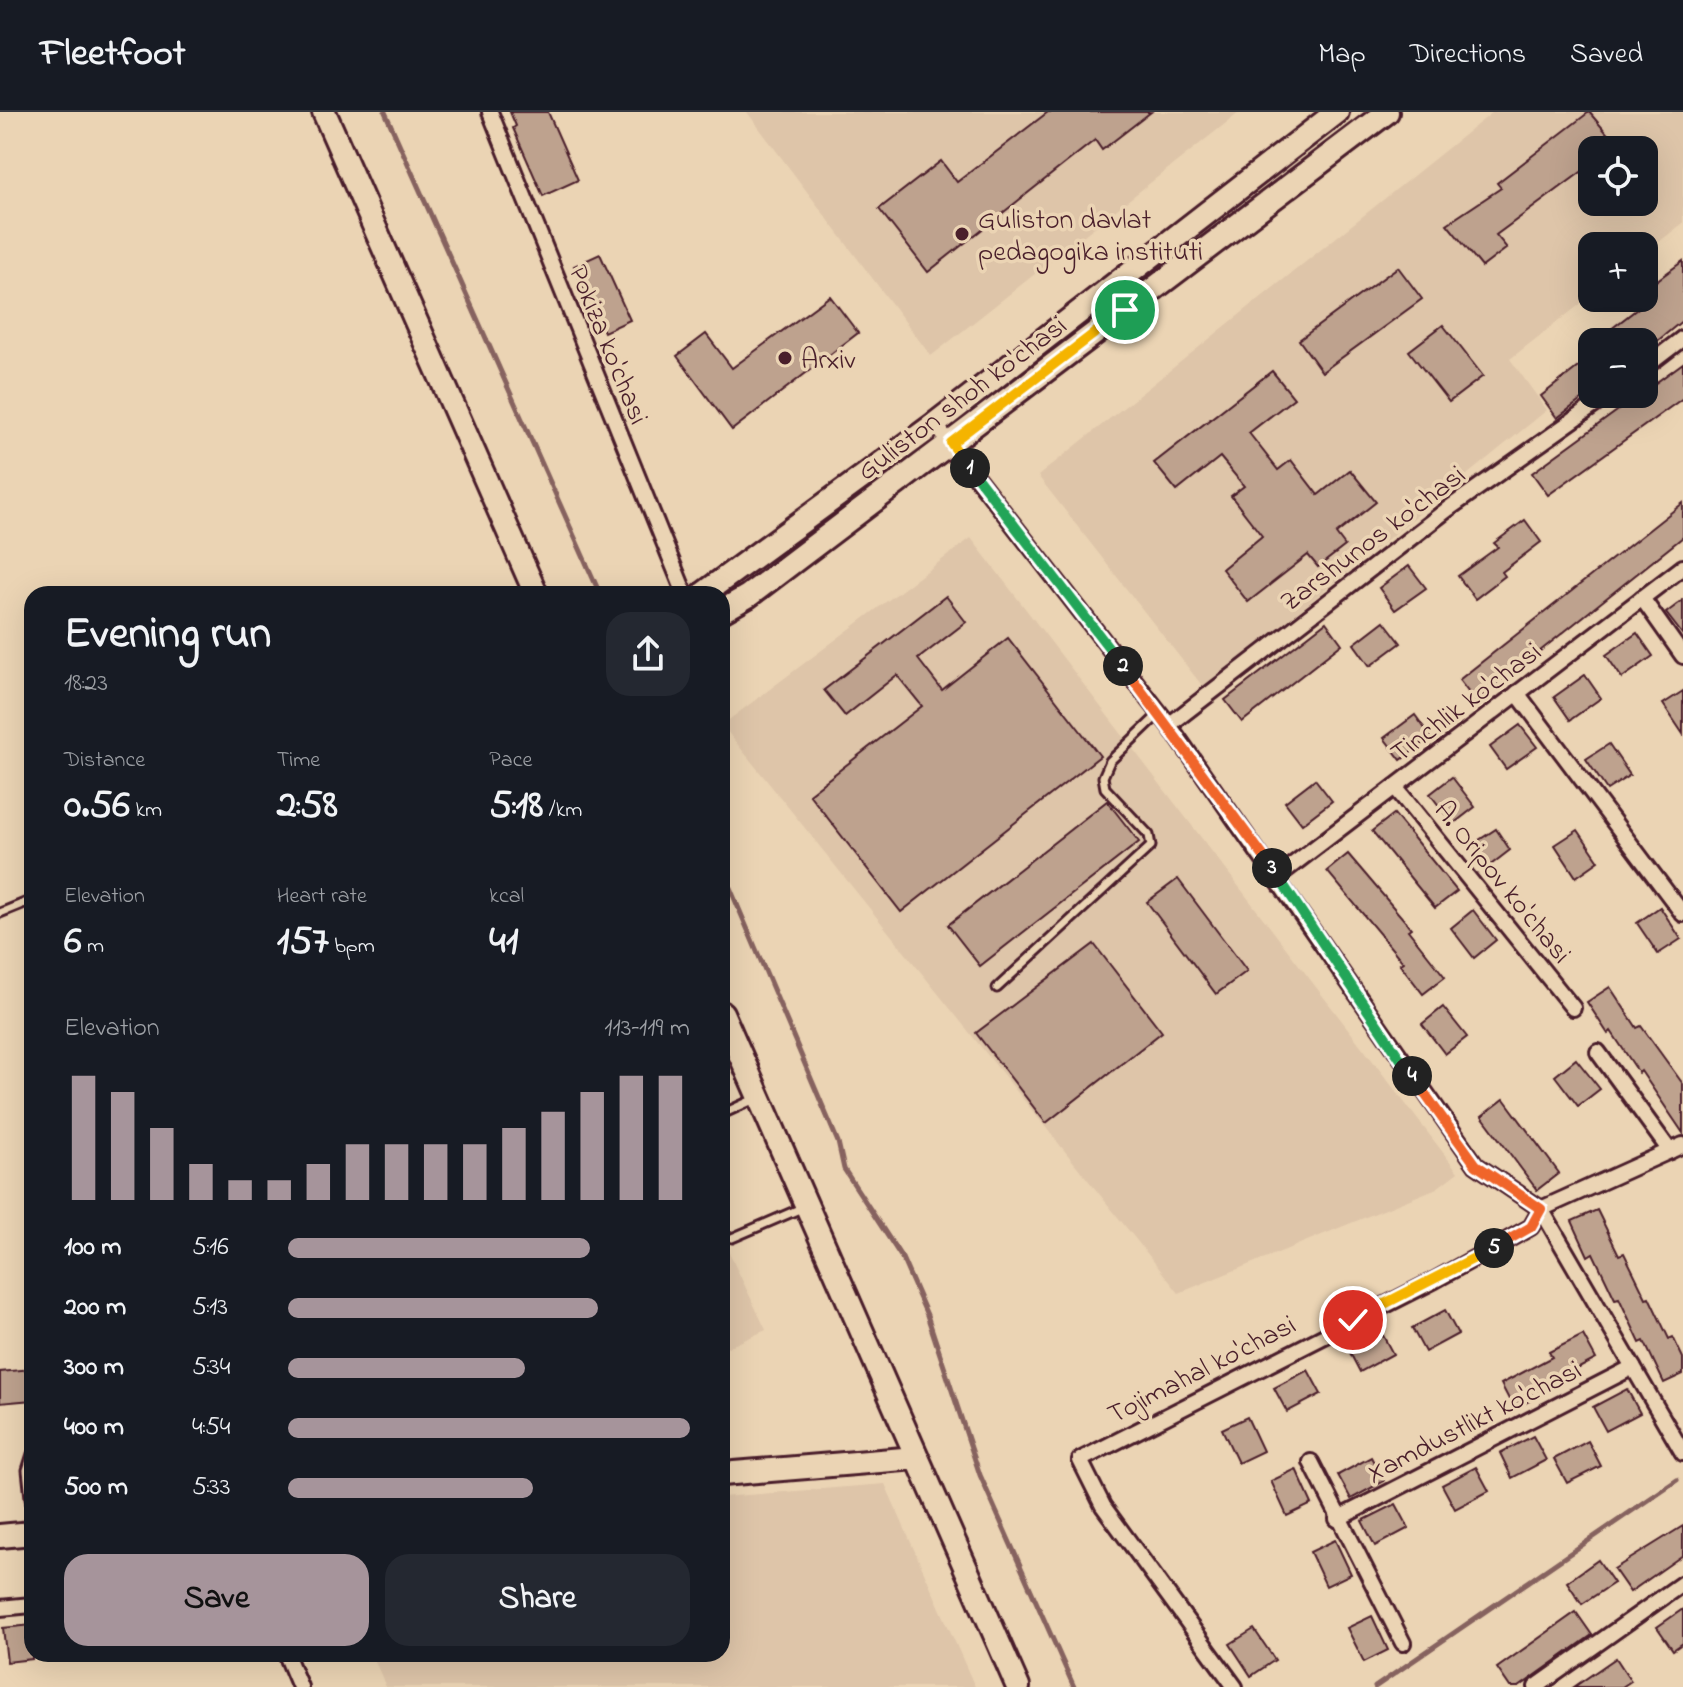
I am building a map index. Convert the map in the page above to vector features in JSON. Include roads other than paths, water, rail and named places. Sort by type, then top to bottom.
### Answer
[{"type":"main road","points":[[324,112],[532,586]]},
{"type":"main road","name":"Guliston shoh ko'chasi","points":[[714,586],[935,424],[1337,112]]},
{"type":"main road","name":"Guliston shoh ko'chasi","points":[[730,606],[748,596],[1387,112]]},
{"type":"main road","points":[[730,1034],[1018,1687]]},
{"type":"main road","points":[[730,1473],[916,1458]]},
{"type":"main road","points":[[0,1536],[24,1534]]},
{"type":"street","name":"Pokiza ko'chasi","points":[[490,112],[682,586]]},
{"type":"street","points":[[1658,357],[1683,338]]},
{"type":"street","name":"Zarshunos ko'chasi","points":[[1164,719],[1590,408]]},
{"type":"street","points":[[935,424],[1164,719],[1278,876],[1388,1043],[1476,1165],[1541,1209],[1683,1453]]},
{"type":"street","name":"Tinchlik ko'chasi","points":[[1278,876],[1683,567]]},
{"type":"street","points":[[1642,598],[1683,656]]},
{"type":"street","points":[[1517,693],[1683,914]]},
{"type":"street","name":"A. Oripov ko'chasi","points":[[1395,787],[1573,1008]]},
{"type":"street","points":[[1598,1052],[1676,1148]]},
{"type":"street","name":"Tojimahal ko'chasi","points":[[1235,1687],[1103,1506],[1080,1460],[1435,1280],[1531,1227],[1541,1209],[1676,1148]]},
{"type":"street","name":"Xamdustlikt ko'chasi","points":[[1337,1519],[1633,1367]]},
{"type":"street","points":[[1311,1462],[1337,1519],[1403,1643]]},
{"type":"street","points":[[1536,1687],[1683,1583]]},
{"type":"street","points":[[0,1608],[24,1606]]},
{"type":"street","points":[[289,1662],[300,1687]]},
{"type":"lane","points":[[997,988],[1151,846],[1149,835],[1105,788],[1103,777],[1110,761],[1164,719]]},
{"type":"lane","points":[[0,913],[24,903]]},
{"type":"lane","points":[[730,1110],[759,1097]]},
{"type":"lane","points":[[732,1238],[806,1206]]},
{"type":"waterway","points":[[385,112],[596,586]]},
{"type":"waterway","points":[[730,888],[838,1142],[844,1169],[902,1258],[927,1315],[980,1475],[1074,1687]]},
{"type":"waterway","points":[[1375,1687],[1677,1480]]},
{"type":"place","name":"Guliston davlat pedagogika instituti","points":[[962,234]]},
{"type":"place","name":"Arxiv","points":[[785,358]]}]
